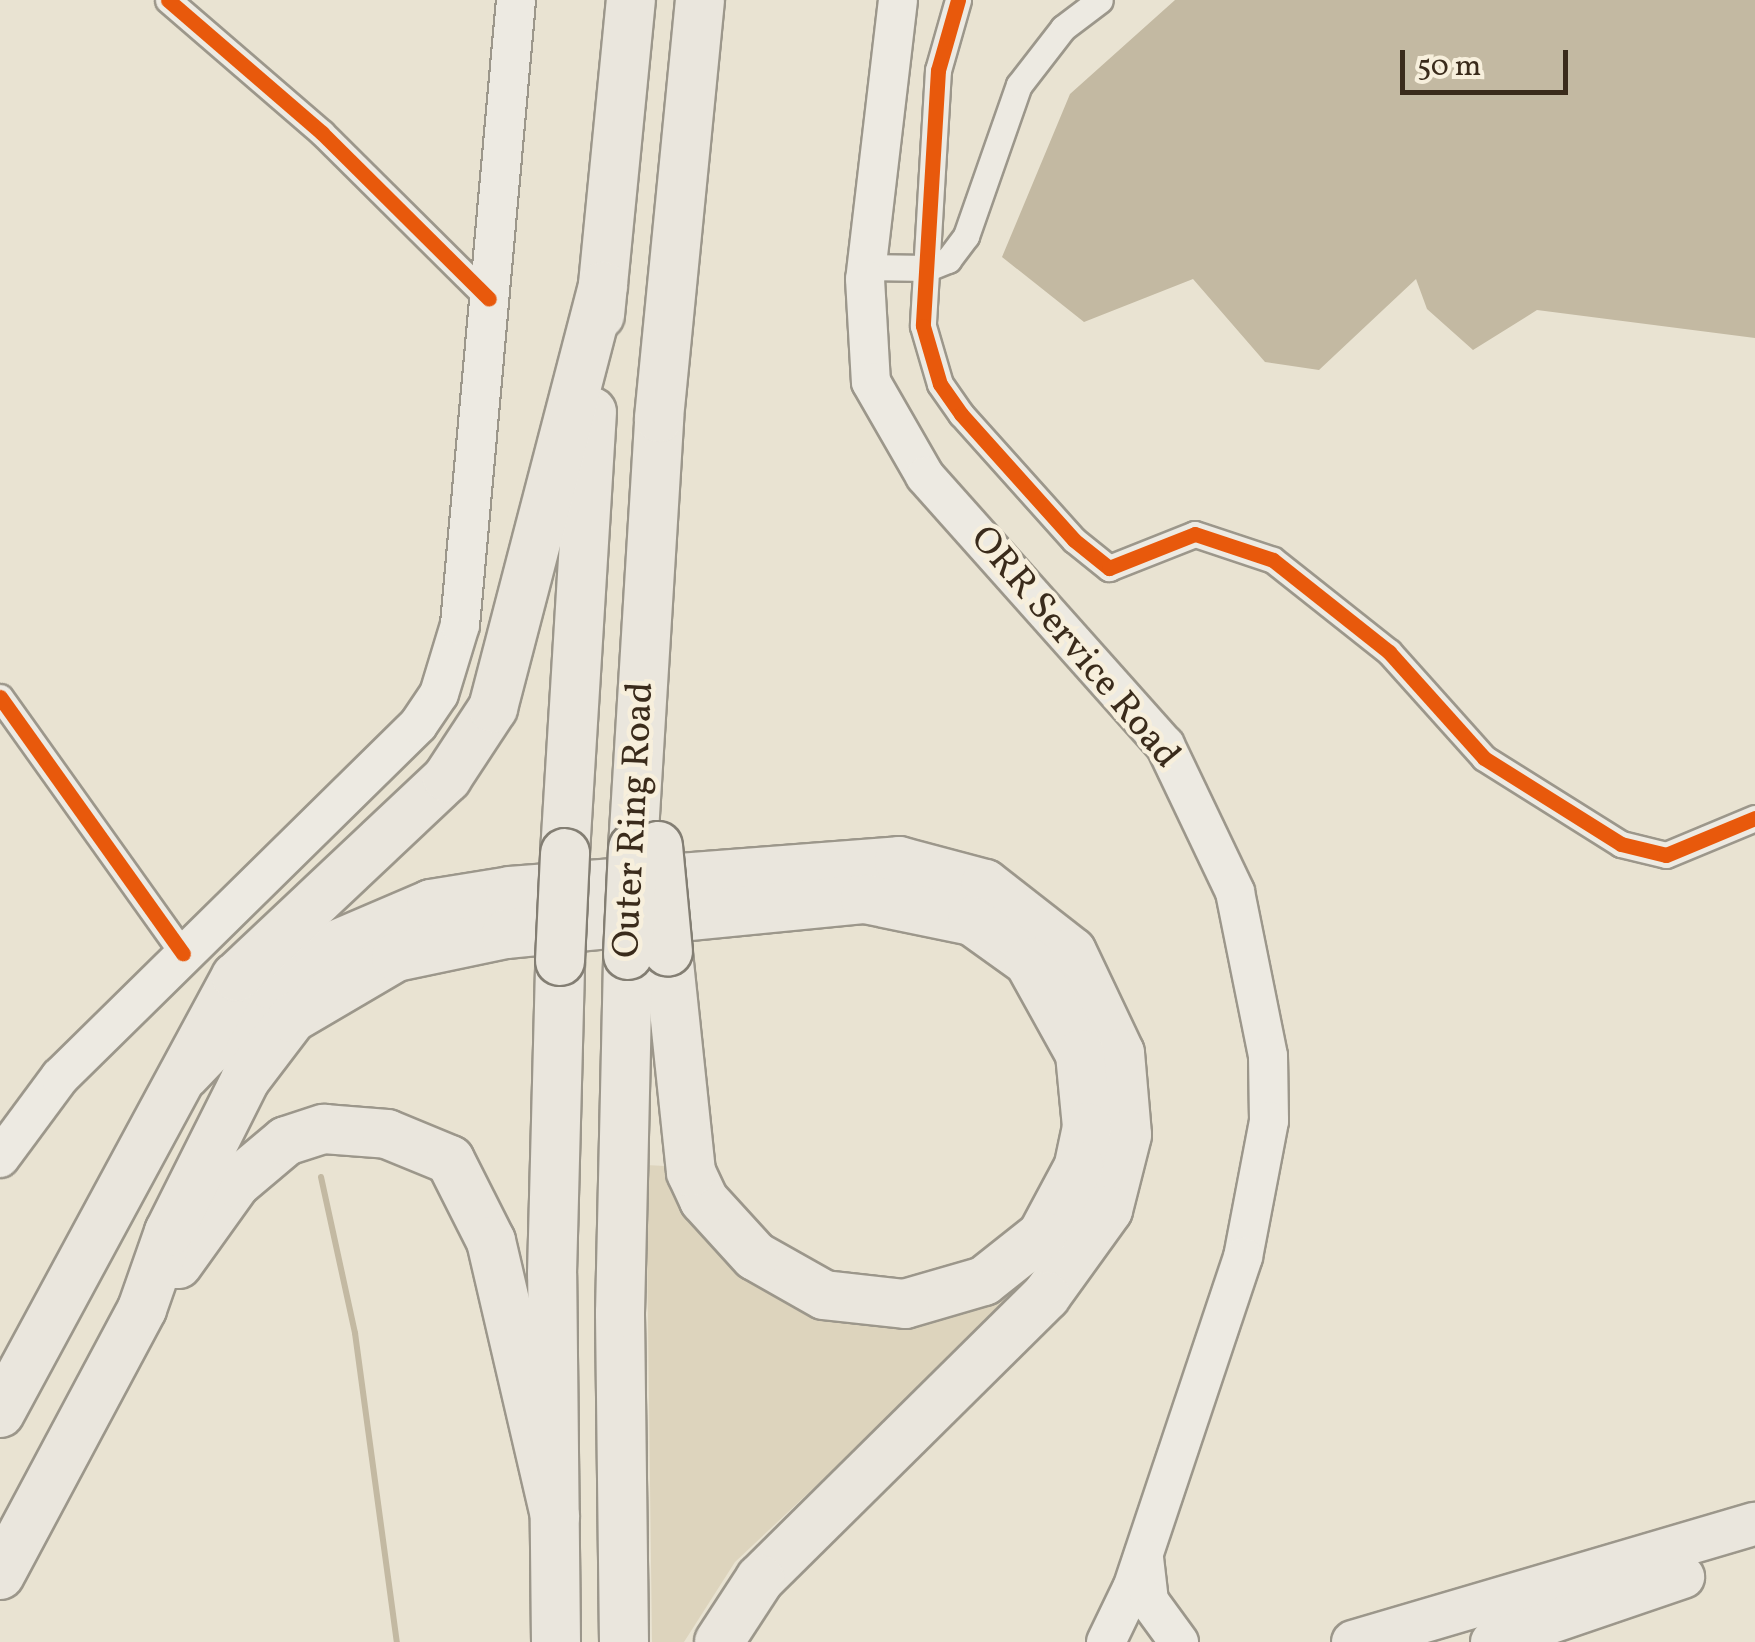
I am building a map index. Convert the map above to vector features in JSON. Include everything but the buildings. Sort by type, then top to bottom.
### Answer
[{"type":"highway","name":"Outer Ring Road","points":[[556,1642],[560,961],[603,286],[631,0]]},
{"type":"highway","name":"Outer Ring Road","points":[[624,1642],[620,1273],[648,954],[645,847],[637,778],[659,418],[700,0]]},
{"type":"highway","points":[[0,1413],[236,977],[470,748],[511,659],[526,578],[603,286]]},
{"type":"highway","points":[[185,1075],[271,984],[319,952],[431,904],[510,891],[900,861],[984,884],[1021,904],[1072,952],[1120,1053],[1127,1135],[1108,1210],[1046,1296],[772,1567],[719,1642]]},
{"type":"highway","points":[[142,1309],[169,1232],[246,1080],[292,1018],[357,974],[446,943],[506,934],[865,900],[941,910],[1001,938],[1029,962],[1068,1021],[1087,1128],[1080,1166],[1042,1235],[984,1281],[905,1304],[824,1296],[756,1256],[716,1215],[691,1172],[648,954]]},
{"type":"highway","points":[[0,1575],[142,1309],[236,1183],[286,1141],[324,1130],[419,1142],[450,1160],[491,1242],[555,1518]]},
{"type":"main road","points":[[0,1158],[60,1077],[384,760],[439,694],[460,625],[516,0]]},
{"type":"main road","name":"ORR Service Road","points":[[898,0],[866,267],[870,382],[892,430],[1165,745],[1235,892],[1257,978],[1268,1056],[1260,1183],[1242,1257],[1106,1642]]},
{"type":"main road","points":[[1353,1642],[1755,1524]]},
{"type":"main road","points":[[1146,1536],[1149,1601],[1179,1642]]},
{"type":"main road","points":[[1492,1642],[1755,1554]]},
{"type":"street","points":[[168,0],[322,133],[490,298]]},
{"type":"street","points":[[958,0],[938,70],[921,269],[923,326],[940,384],[1074,540],[1110,568],[1195,534],[1259,552],[1348,614],[1515,782],[1652,856],[1755,818]]},
{"type":"street","points":[[866,267],[921,269],[948,260],[966,236],[1019,85],[1063,28],[1100,0]]},
{"type":"street","points":[[0,697],[183,954]]},
{"type":"shaded area","points":[[1175,0],[1755,0],[1755,338],[1537,310],[1473,350],[1427,309],[1416,279],[1319,370],[1265,362],[1193,279],[1084,322],[1002,257],[1070,94]]},
{"type":"shaded area","points":[[646,1165],[665,1166],[690,1220],[749,1281],[818,1315],[1037,1266],[1043,1272],[735,1562],[684,1642],[652,1642]]},
{"type":"waterway","points":[[321,1177],[355,1333],[397,1642]]},
{"type":"cycle path","points":[[168,0],[322,133],[489,299]]},
{"type":"cycle path","points":[[958,0],[938,70],[923,326],[940,384],[961,414],[1074,540],[1109,568],[1195,534],[1273,560],[1389,652],[1484,758],[1621,844],[1666,855],[1755,818]]},
{"type":"cycle path","points":[[0,697],[183,954]]}]
